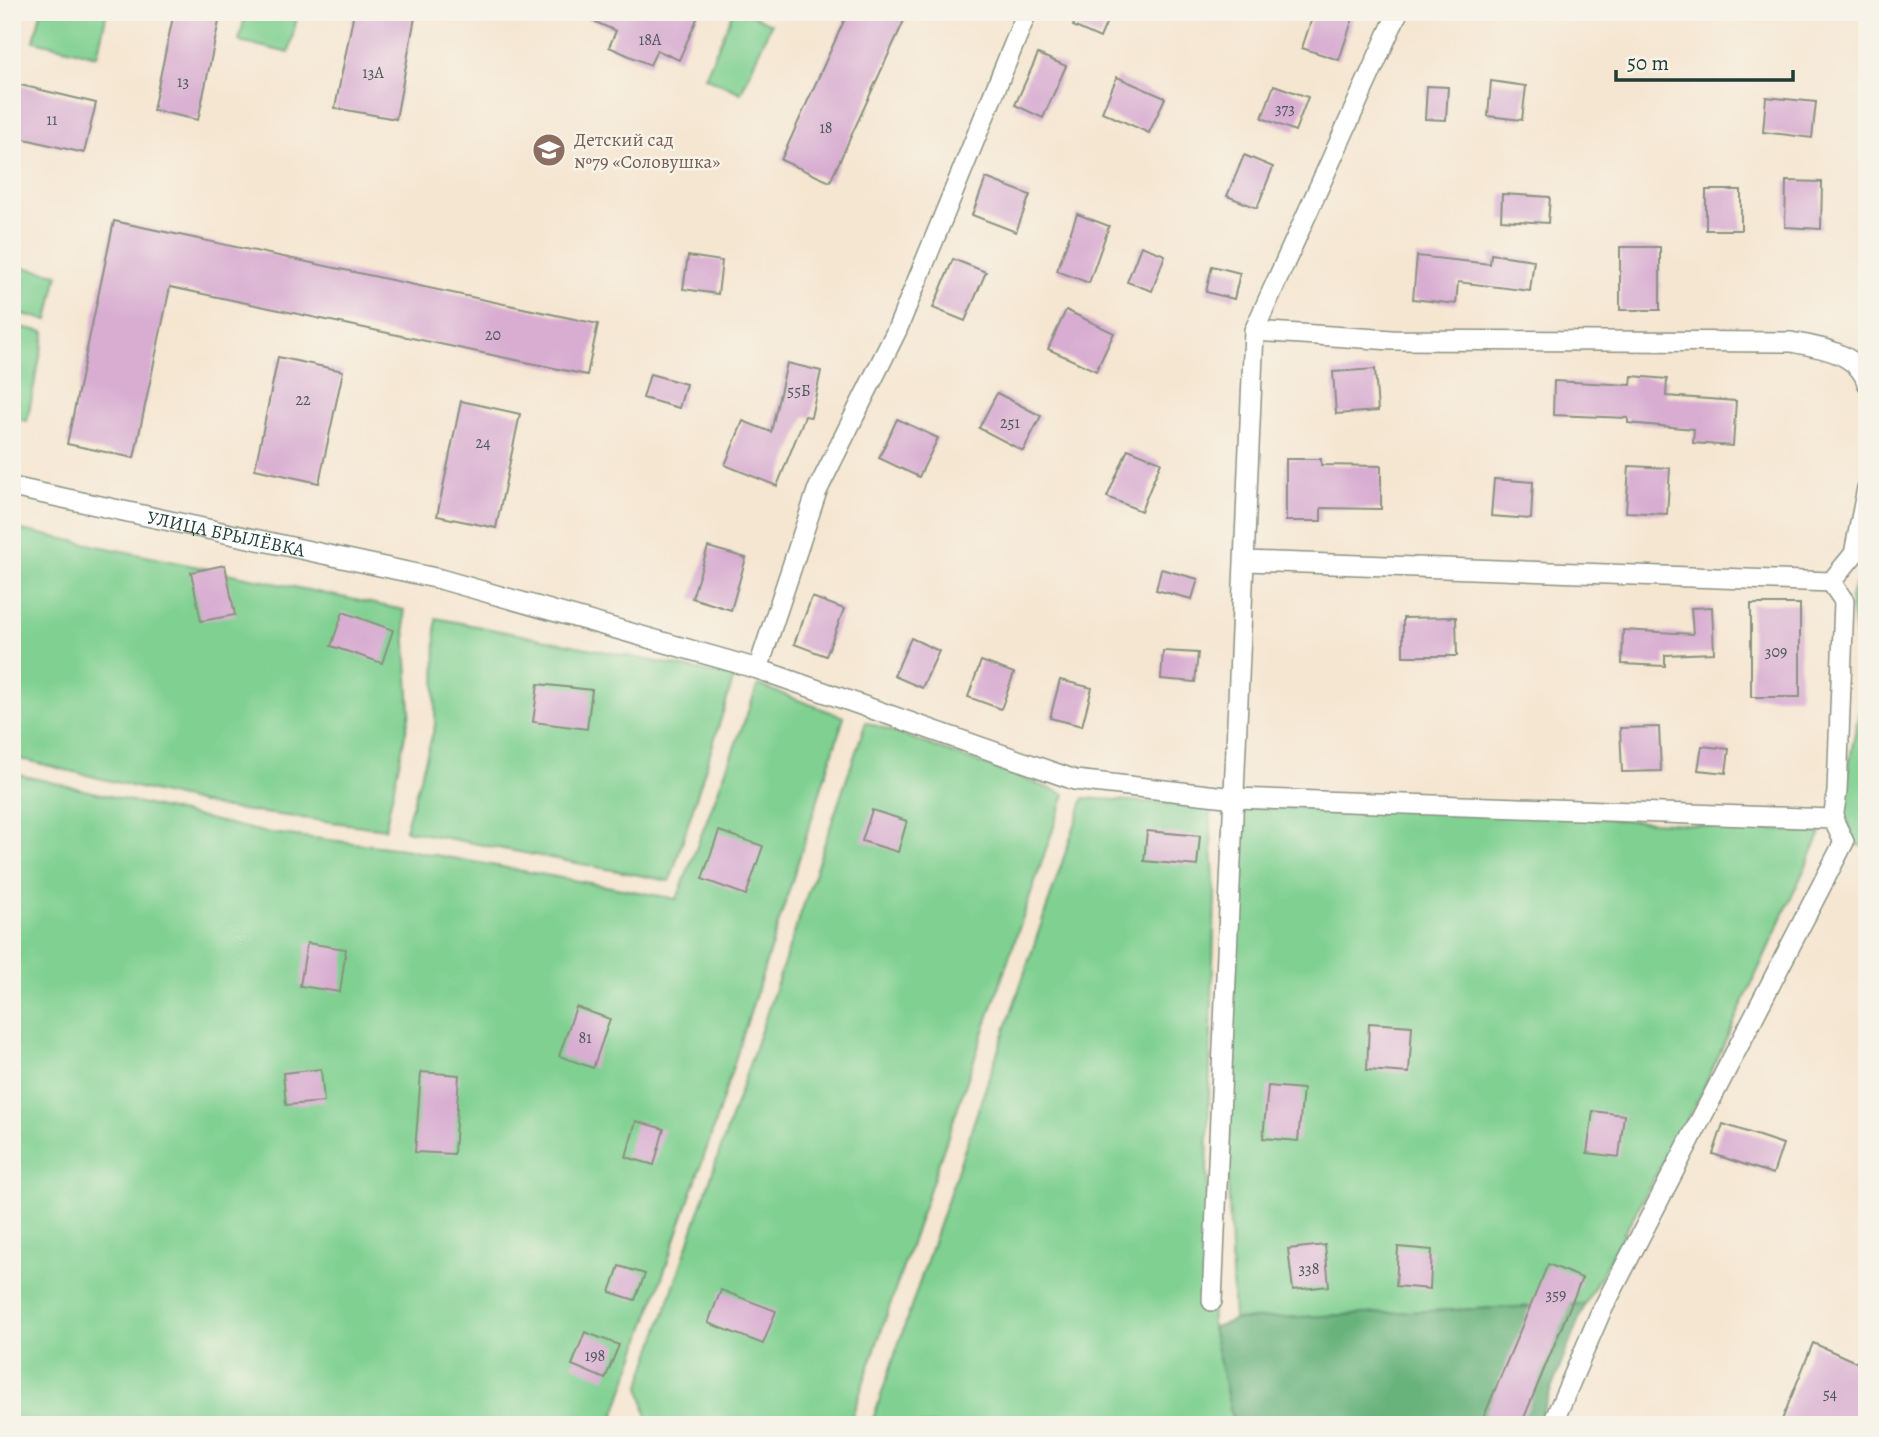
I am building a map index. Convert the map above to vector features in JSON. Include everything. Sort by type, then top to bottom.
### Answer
[{"type":"street","points":[[758,669],[817,491],[897,330],[1027,12]]},
{"type":"street","points":[[1212,1301],[1254,331],[1398,12]]},
{"type":"street","points":[[1254,331],[1392,340],[1791,342],[1834,350],[1865,375],[1867,383]]},
{"type":"street","name":"УЛИЦА БРЫЛЁВКА","points":[[12,486],[440,579],[758,669],[1075,780],[1235,798],[1833,819]]},
{"type":"street","points":[[1830,582],[1854,554],[1867,488]]},
{"type":"street","points":[[1245,561],[1830,582]]},
{"type":"street","points":[[1552,1425],[1600,1314],[1844,842],[1833,819],[1837,792],[1844,601],[1830,582]]},
{"type":"green space","points":[[41,12],[107,12],[97,56],[34,41]]},
{"type":"green space","points":[[246,12],[298,12],[289,53],[239,41]]},
{"type":"green space","points":[[733,12],[745,12],[771,24],[741,93],[705,77]]},
{"type":"green space","points":[[21,267],[58,274],[48,320],[12,312]]},
{"type":"green space","points":[[12,325],[45,332],[27,421],[12,418]]},
{"type":"green space","points":[[12,528],[404,610],[410,712],[385,829],[218,807],[12,757]]},
{"type":"green space","points":[[1867,560],[1867,846],[1855,845],[1842,801],[1863,691],[1850,597]]},
{"type":"green space","points":[[436,618],[734,677],[670,881],[405,830],[435,726]]},
{"type":"green space","points":[[758,685],[844,717],[710,1139],[611,1425],[12,1425],[12,773],[263,832],[403,849],[677,899]]},
{"type":"green space","points":[[866,722],[1065,794],[849,1425],[669,1425],[647,1419],[640,1385]]},
{"type":"green space","points":[[1084,798],[1209,806],[1215,894],[1207,1168],[1212,1328],[1234,1425],[871,1425]]},
{"type":"green space","points":[[1232,808],[1439,808],[1821,833],[1702,1092],[1585,1304],[1234,1320],[1228,1180],[1235,953]]},
{"type":"green space","points":[[1585,1304],[1537,1425],[1234,1425],[1212,1328],[1234,1320]]},
{"type":"building","points":[[174,12],[221,12],[198,120],[153,110]]},
{"type":"building","points":[[354,12],[416,12],[396,119],[335,108]]},
{"type":"building","points":[[573,12],[700,12],[679,60],[657,50],[650,65],[609,47],[616,31]]},
{"type":"building","points":[[848,12],[908,12],[830,182],[781,160]]},
{"type":"building","points":[[1079,12],[1111,12],[1100,38],[1073,26]]},
{"type":"building","points":[[1314,12],[1355,12],[1339,60],[1302,48]]},
{"type":"building","points":[[1038,54],[1066,66],[1043,118],[1015,105]]},
{"type":"building","points":[[1117,77],[1165,98],[1149,133],[1102,112]]},
{"type":"building","points":[[1491,81],[1526,86],[1522,120],[1488,116]]},
{"type":"building","points":[[12,83],[96,103],[84,153],[12,136]]},
{"type":"building","points":[[1274,85],[1308,97],[1295,131],[1262,118]]},
{"type":"building","points":[[1427,86],[1448,87],[1446,120],[1425,119]]},
{"type":"building","points":[[1766,97],[1816,102],[1812,138],[1763,132]]},
{"type":"building","points":[[1244,155],[1273,167],[1257,208],[1227,196]]},
{"type":"building","points":[[986,178],[1030,195],[1016,232],[972,215]]},
{"type":"building","points":[[1786,181],[1822,182],[1821,229],[1785,227]]},
{"type":"building","points":[[1706,190],[1741,190],[1741,230],[1706,230]]},
{"type":"building","points":[[1502,194],[1550,197],[1548,223],[1501,220]]},
{"type":"building","points":[[1077,214],[1109,226],[1089,283],[1057,271]]},
{"type":"building","points":[[114,221],[598,324],[587,375],[170,287],[134,458],[67,444]]},
{"type":"building","points":[[1141,246],[1165,255],[1152,291],[1127,282]]},
{"type":"building","points":[[1620,247],[1660,247],[1660,310],[1620,310]]},
{"type":"building","points":[[1491,254],[1534,260],[1530,291],[1458,282],[1456,304],[1413,299],[1417,256],[1490,264]]},
{"type":"building","points":[[688,256],[722,261],[718,294],[683,289]]},
{"type":"building","points":[[953,259],[986,272],[965,321],[933,308]]},
{"type":"building","points":[[1212,266],[1240,273],[1234,299],[1206,292]]},
{"type":"building","points":[[1066,310],[1114,333],[1096,371],[1048,349]]},
{"type":"building","points":[[278,357],[343,371],[319,483],[255,469]]},
{"type":"building","points":[[787,363],[821,371],[811,417],[805,416],[777,486],[725,465],[743,421],[771,432]]},
{"type":"building","points":[[1375,369],[1378,411],[1336,414],[1333,372]]},
{"type":"building","points":[[650,374],[686,384],[679,408],[643,398]]},
{"type":"building","points":[[1632,376],[1667,379],[1666,396],[1736,401],[1733,446],[1693,443],[1694,429],[1628,423],[1628,418],[1553,415],[1554,381],[1631,385]]},
{"type":"building","points":[[997,393],[1041,416],[1023,451],[979,428]]},
{"type":"building","points":[[461,401],[520,414],[496,528],[437,516]]},
{"type":"building","points":[[897,419],[938,438],[919,477],[879,458]]},
{"type":"building","points":[[1128,449],[1161,462],[1141,511],[1107,497]]},
{"type":"building","points":[[1286,459],[1321,459],[1321,465],[1381,466],[1381,509],[1321,508],[1321,521],[1286,521]]},
{"type":"building","points":[[1629,466],[1670,468],[1667,514],[1626,512]]},
{"type":"building","points":[[1494,479],[1533,482],[1531,519],[1491,516]]},
{"type":"building","points":[[708,547],[746,558],[731,610],[692,598]]},
{"type":"building","points":[[225,565],[235,615],[201,621],[191,572]]},
{"type":"building","points":[[1161,569],[1198,579],[1192,599],[1156,590]]},
{"type":"building","points":[[812,597],[844,609],[826,656],[794,644]]},
{"type":"building","points":[[1751,604],[1800,604],[1800,697],[1751,697]]},
{"type":"building","points":[[1712,607],[1714,653],[1665,655],[1665,666],[1622,664],[1623,630],[1693,634],[1691,608]]},
{"type":"building","points":[[343,612],[393,630],[382,663],[331,646]]},
{"type":"building","points":[[1456,617],[1457,656],[1403,656],[1403,618]]},
{"type":"building","points":[[911,638],[939,651],[922,688],[894,676]]},
{"type":"building","points":[[1163,651],[1198,653],[1195,682],[1161,679]]},
{"type":"building","points":[[981,661],[1014,673],[1001,709],[968,697]]},
{"type":"building","points":[[1060,680],[1092,688],[1082,726],[1050,718]]},
{"type":"building","points":[[538,684],[592,690],[587,729],[533,722]]},
{"type":"building","points":[[1659,727],[1661,771],[1622,772],[1620,728]]},
{"type":"building","points":[[1702,746],[1729,749],[1726,773],[1698,770]]},
{"type":"building","points":[[872,810],[907,821],[898,852],[862,841]]},
{"type":"building","points":[[719,831],[763,846],[746,895],[702,879]]},
{"type":"building","points":[[1147,831],[1200,836],[1197,866],[1144,861]]},
{"type":"building","points":[[307,943],[346,949],[340,992],[300,986]]},
{"type":"building","points":[[576,1007],[610,1019],[593,1068],[559,1056]]},
{"type":"building","points":[[1369,1023],[1412,1026],[1409,1073],[1367,1070]]},
{"type":"building","points":[[321,1069],[324,1102],[286,1105],[283,1073]]},
{"type":"building","points":[[421,1072],[459,1075],[454,1154],[415,1152]]},
{"type":"building","points":[[1268,1086],[1303,1089],[1298,1141],[1263,1138]]},
{"type":"building","points":[[1593,1111],[1624,1115],[1619,1157],[1587,1153]]},
{"type":"building","points":[[636,1121],[664,1129],[654,1165],[626,1157]]},
{"type":"building","points":[[1723,1124],[1783,1144],[1773,1174],[1713,1154]]},
{"type":"building","points":[[1325,1245],[1329,1286],[1293,1290],[1288,1249]]},
{"type":"building","points":[[1398,1247],[1432,1250],[1430,1289],[1396,1286]]},
{"type":"building","points":[[1548,1264],[1582,1278],[1521,1425],[1506,1425],[1484,1416]]},
{"type":"building","points":[[619,1266],[645,1274],[635,1300],[610,1292]]},
{"type":"building","points":[[721,1290],[776,1311],[763,1344],[708,1323]]},
{"type":"building","points":[[585,1332],[619,1345],[605,1379],[572,1365]]},
{"type":"building","points":[[1813,1343],[1867,1367],[1867,1425],[1793,1425],[1782,1420]]},
{"type":"place","name":"Детский сад №79 «Соловушка»","points":[[549,150]]}]
